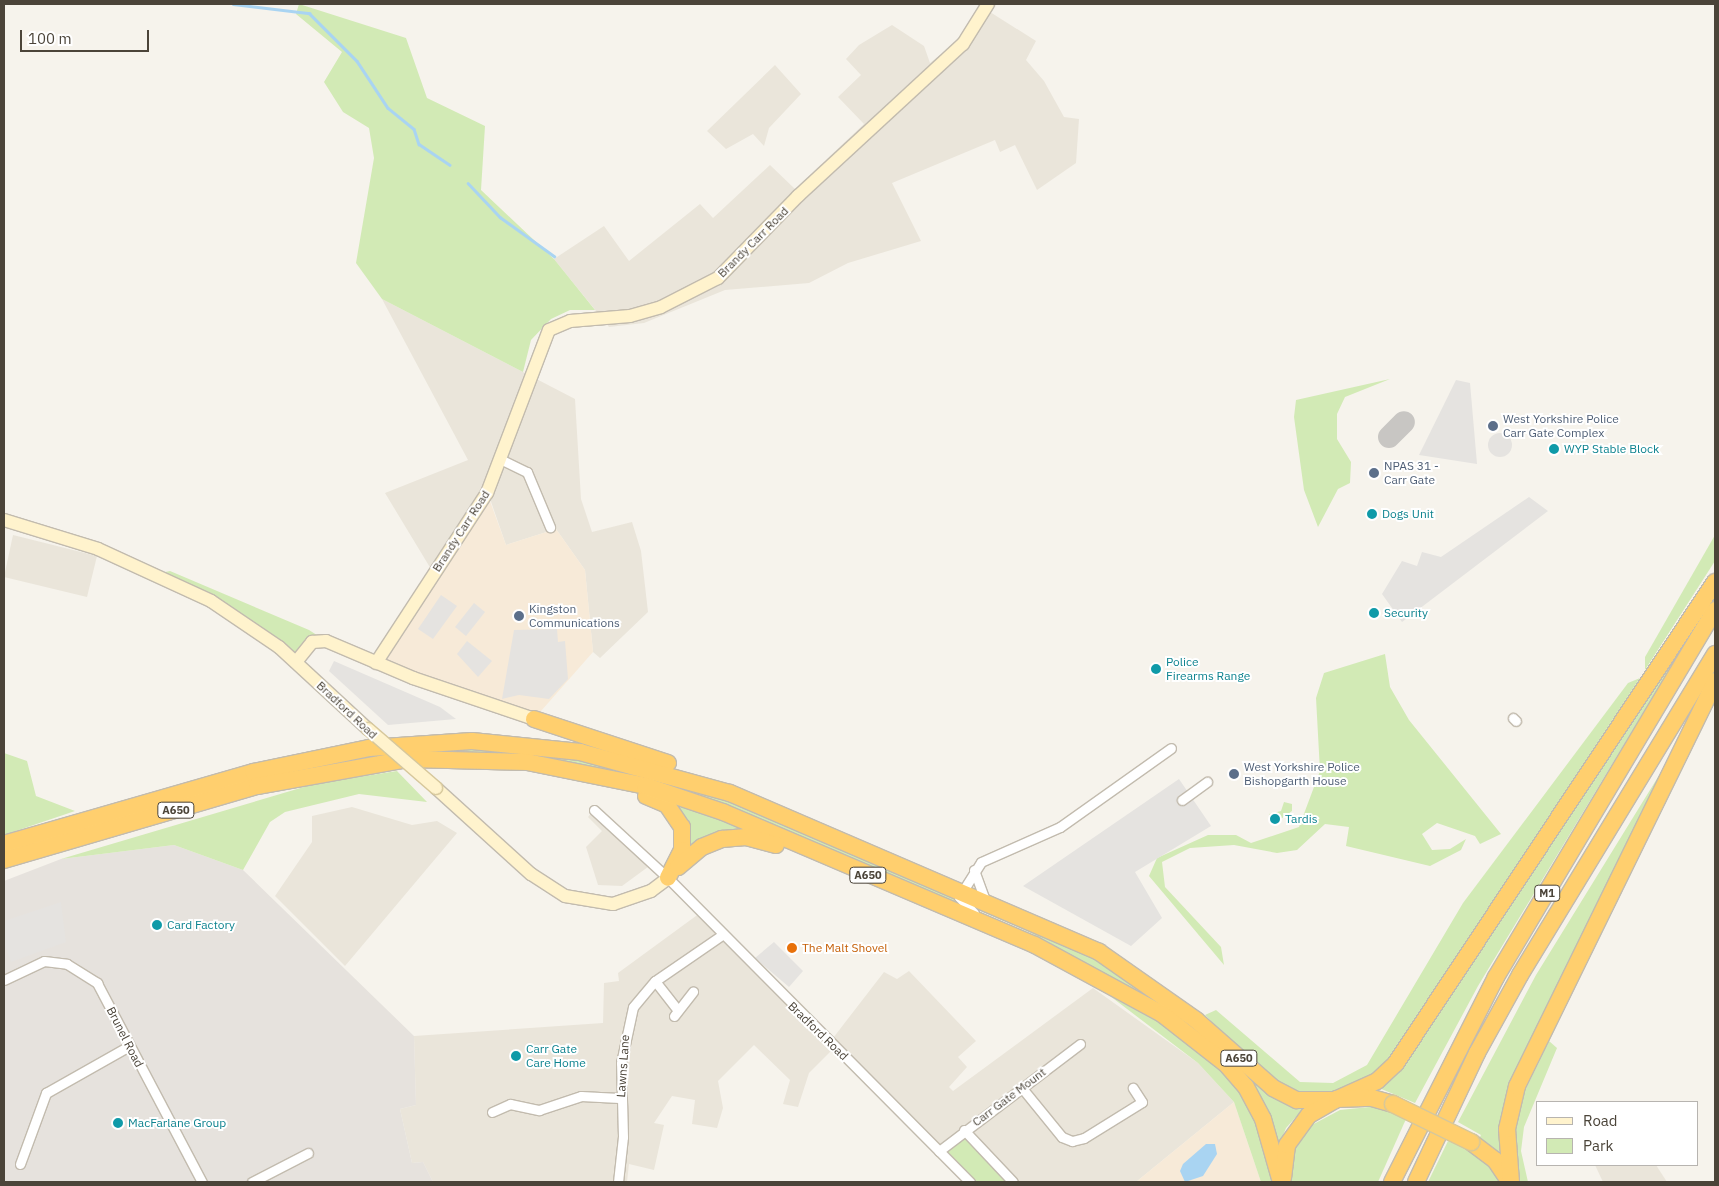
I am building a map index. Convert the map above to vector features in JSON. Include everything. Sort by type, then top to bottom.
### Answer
[{"type":"highway","points":[[1336,1100],[1377,1080],[1396,1063],[1715,582]]},
{"type":"highway","name":"M1","points":[[1392,1182],[1496,977],[1715,610]]},
{"type":"highway","name":"M1","points":[[1416,1182],[1477,1053],[1520,976],[1715,654]]},
{"type":"highway","points":[[1510,1182],[1507,1129],[1517,1086],[1715,680]]},
{"type":"highway","points":[[534,719],[687,770],[730,793]]},
{"type":"highway","name":"A650","points":[[4,844],[253,772],[418,743],[472,742],[580,752],[730,793],[961,890],[1128,968],[1280,1092],[1297,1100],[1372,1098],[1392,1104],[1471,1142],[1495,1160],[1510,1182]]},
{"type":"highway","points":[[471,758],[605,783],[659,800],[674,812],[684,835],[682,850],[668,878]]},
{"type":"highway","name":"A650","points":[[4,860],[314,772],[408,759],[471,758],[582,770],[646,786],[723,812],[1035,945],[1116,985],[1162,1014],[1226,1064],[1259,1109],[1282,1182]]},
{"type":"highway","points":[[668,878],[702,847],[733,837],[820,854]]},
{"type":"highway","name":"A650","points":[[1282,1182],[1285,1152],[1294,1132],[1309,1115],[1336,1100]]},
{"type":"street","name":"Brandy Carr Road","points":[[376,663],[487,492],[502,460],[549,330],[570,321],[630,316],[660,307],[718,278],[798,196],[963,44],[988,4]]},
{"type":"street","points":[[502,460],[527,472],[550,528]]},
{"type":"street","name":"Bradford Road","points":[[4,520],[98,549],[177,585],[255,629],[296,662],[368,729],[531,874],[565,896],[613,904],[651,891],[668,878]]},
{"type":"street","points":[[296,662],[318,640],[376,663],[534,719]]},
{"type":"street","points":[[1035,945],[1017,931],[972,912],[962,904],[961,890],[974,870],[986,858],[1060,827],[1171,748]]},
{"type":"street","points":[[1182,800],[1208,782]]},
{"type":"street","name":"Bradford Road","points":[[594,810],[668,878],[722,935],[970,1182]]},
{"type":"street","points":[[974,870],[977,888],[988,903]]},
{"type":"street","name":"Lawns Lane","points":[[618,1182],[623,1137],[619,1098],[626,1025],[633,1008],[655,981],[722,935]]},
{"type":"street","name":"Brunel Road","points":[[4,980],[44,961],[86,973],[102,991],[129,1046],[202,1182]]},
{"type":"street","points":[[655,981],[676,1013],[693,992]]},
{"type":"street","name":"Carr Gate Mount","points":[[939,1151],[964,1130],[1080,1044]]},
{"type":"street","points":[[20,1164],[46,1093],[129,1046]]},
{"type":"street","points":[[1022,1088],[1062,1137],[1072,1140],[1084,1138],[1142,1102],[1133,1088]]},
{"type":"street","points":[[510,1094],[510,1104]]},
{"type":"street","points":[[492,1112],[510,1104],[539,1110],[581,1096],[619,1098]]},
{"type":"street","points":[[964,1130],[1013,1182]]},
{"type":"street","points":[[252,1182],[308,1153]]},
{"type":"shaded area","points":[[979,5],[1036,41],[1026,60],[1044,81],[1064,117],[1079,119],[1076,163],[1037,190],[1015,145],[1000,152],[995,140],[892,183],[921,241],[848,263],[809,283],[725,290],[644,323],[609,327],[554,259],[604,226],[629,261],[700,204],[713,218],[770,165],[795,189],[864,124],[838,97],[861,75],[846,59],[859,45],[892,25],[924,46],[930,63],[959,40]]},
{"type":"shaded area","points":[[775,65],[801,94],[769,128],[764,146],[753,134],[726,149],[707,131]]},
{"type":"shaded area","points":[[382,299],[575,399],[581,499],[592,532],[632,522],[641,551],[648,612],[600,658],[593,652],[585,570],[556,529],[506,545],[488,493],[434,574],[385,493],[468,460]]},
{"type":"shaded area","points":[[1456,380],[1470,383],[1477,464],[1419,455]]},
{"type":"shaded area","points":[[1500,433],[1509,436],[1512,445],[1509,454],[1500,457],[1491,454],[1488,445],[1491,436]]},
{"type":"shaded area","points":[[487,493],[506,545],[556,529],[585,570],[593,652],[534,719],[376,663]]},
{"type":"shaded area","points":[[1529,497],[1548,511],[1402,622],[1382,594],[1402,561],[1417,566],[1422,552],[1441,557]]},
{"type":"shaded area","points":[[13,535],[97,556],[87,597],[4,577]]},
{"type":"shaded area","points":[[441,595],[457,606],[433,639],[418,629]]},
{"type":"shaded area","points":[[474,603],[485,612],[466,636],[455,627]]},
{"type":"shaded area","points":[[557,629],[558,642],[565,641],[568,679],[549,699],[519,695],[502,699],[514,630]]},
{"type":"shaded area","points":[[467,641],[492,661],[478,677],[457,654]]},
{"type":"shaded area","points":[[334,661],[440,707],[456,719],[388,725],[329,671]]},
{"type":"shaded area","points":[[1179,779],[1211,826],[1135,872],[1162,918],[1131,946],[1023,886]]},
{"type":"shaded area","points":[[352,807],[412,825],[437,821],[457,833],[345,966],[275,896],[312,842],[312,816]]},
{"type":"shaded area","points":[[594,810],[652,864],[622,886],[598,885],[586,847],[602,831],[588,817]]},
{"type":"shaded area","points":[[174,845],[243,870],[414,1036],[416,1105],[400,1109],[412,1163],[423,1162],[433,1182],[4,1182],[4,881],[61,859]]},
{"type":"shaded area","points":[[61,902],[66,942],[11,962],[4,943],[4,921]]},
{"type":"shaded area","points":[[700,913],[830,1042],[884,972],[897,979],[909,971],[976,1041],[958,1057],[967,1067],[949,1087],[953,1091],[1093,988],[1198,1063],[1234,1102],[1136,1182],[1013,1182],[939,1151],[835,1047],[809,1073],[798,1107],[783,1104],[790,1080],[754,1045],[718,1081],[723,1108],[717,1128],[692,1124],[695,1100],[672,1096],[654,1123],[664,1125],[654,1170],[629,1164],[627,1182],[433,1182],[423,1162],[412,1163],[400,1109],[416,1105],[414,1036],[603,1023],[604,983],[619,981],[618,973]]},
{"type":"shaded area","points":[[774,942],[803,971],[789,987],[755,958]]},
{"type":"shaded area","points":[[1234,1102],[1261,1182],[1136,1182]]},
{"type":"shaded area","points":[[1595,1166],[1657,1166],[1667,1182],[1603,1182]]},
{"type":"green space","points":[[299,4],[406,38],[427,98],[485,126],[481,190],[554,259],[595,310],[570,310],[551,319],[531,340],[523,372],[382,299],[356,263],[374,158],[369,128],[343,112],[324,82],[342,52],[296,14]]},
{"type":"green space","points":[[1390,379],[1345,397],[1337,414],[1337,439],[1351,462],[1350,483],[1338,489],[1318,527],[1304,490],[1294,417],[1296,400]]},
{"type":"green space","points":[[1715,535],[1715,561],[1645,670],[1645,657]]},
{"type":"green space","points":[[170,571],[309,630],[326,641],[318,641],[296,662],[279,647],[156,574]]},
{"type":"green space","points":[[1695,627],[1478,986],[1415,1103],[1379,1088],[1401,1068]]},
{"type":"green space","points":[[1385,654],[1390,687],[1409,720],[1501,834],[1480,844],[1475,836],[1437,823],[1422,834],[1432,850],[1450,849],[1466,839],[1461,850],[1430,866],[1346,846],[1349,827],[1325,824],[1297,850],[1277,853],[1234,845],[1190,848],[1162,862],[1165,887],[1221,947],[1224,965],[1149,876],[1157,858],[1208,835],[1236,835],[1251,843],[1299,827],[1320,771],[1316,698],[1324,673]]},
{"type":"green space","points":[[1640,678],[1380,1074],[1336,1092],[1302,1093],[1270,1078],[1205,1015],[1216,1010],[1300,1082],[1333,1083],[1367,1065],[1463,903],[1628,683]]},
{"type":"green space","points":[[464,747],[594,760],[753,808],[955,894],[959,907],[686,794],[414,753]]},
{"type":"green space","points":[[4,753],[27,761],[36,796],[75,811],[4,835]]},
{"type":"green space","points":[[1666,764],[1511,1082],[1501,1114],[1499,1154],[1479,1139],[1481,1135],[1458,1122],[1536,975]]},
{"type":"green space","points":[[397,771],[427,802],[359,794],[285,812],[270,822],[243,870],[174,845],[61,859],[314,784]]},
{"type":"green space","points":[[675,802],[743,828],[743,830],[690,847]]},
{"type":"green space","points":[[1284,802],[1292,804],[1292,811],[1274,824],[1269,814],[1281,811]]},
{"type":"green space","points":[[975,903],[1094,955],[1230,1058],[1270,1095],[1303,1109],[1286,1128],[1278,1148],[1269,1123],[1170,1013],[1031,933],[971,907]]},
{"type":"green space","points":[[1110,996],[1164,1025],[1234,1080],[1260,1127],[1272,1182],[1261,1182],[1234,1102],[1198,1063]]},
{"type":"green space","points":[[1549,1041],[1557,1048],[1524,1127],[1521,1151],[1528,1182],[1520,1182],[1514,1132],[1521,1099]]},
{"type":"green space","points":[[1379,1106],[1406,1119],[1378,1182],[1291,1182],[1294,1150],[1308,1127],[1340,1110]]},
{"type":"green space","points":[[964,1130],[1013,1182],[970,1182],[939,1151]]},
{"type":"green space","points":[[1448,1141],[1480,1155],[1500,1182],[1428,1182]]},
{"type":"water","points":[[1206,1144],[1215,1144],[1217,1154],[1203,1176],[1185,1182],[1180,1171],[1183,1164]]},
{"type":"waterway","points":[[189,4],[203,4]]},
{"type":"waterway","points":[[233,4],[309,13],[357,61],[388,108],[414,129],[419,144],[450,165]]},
{"type":"waterway","points":[[468,183],[500,217],[554,256]]},
{"type":"taxiway","points":[[1389,437],[1404,422]]},
{"type":"place","name":"West Yorkshire Police Carr Gate Complex","points":[[1493,426]]},
{"type":"place","name":"WYP Stable Block","points":[[1554,449]]},
{"type":"place","name":"NPAS 31 - Carr Gate","points":[[1374,473]]},
{"type":"place","name":"Dogs Unit","points":[[1372,514]]},
{"type":"place","name":"Security","points":[[1374,613]]},
{"type":"place","name":"Kingston Communications","points":[[519,616]]},
{"type":"place","name":"Police Firearms Range","points":[[1156,669]]},
{"type":"place","name":"West Yorkshire Police Bishopgarth House","points":[[1234,774]]},
{"type":"place","name":"Tardis","points":[[1275,819]]},
{"type":"place","name":"Card Factory","points":[[157,925]]},
{"type":"place","name":"The Malt Shovel","points":[[792,948]]},
{"type":"place","name":"Carr Gate Care Home","points":[[516,1056]]},
{"type":"place","name":"MacFarlane Group","points":[[118,1123]]}]
